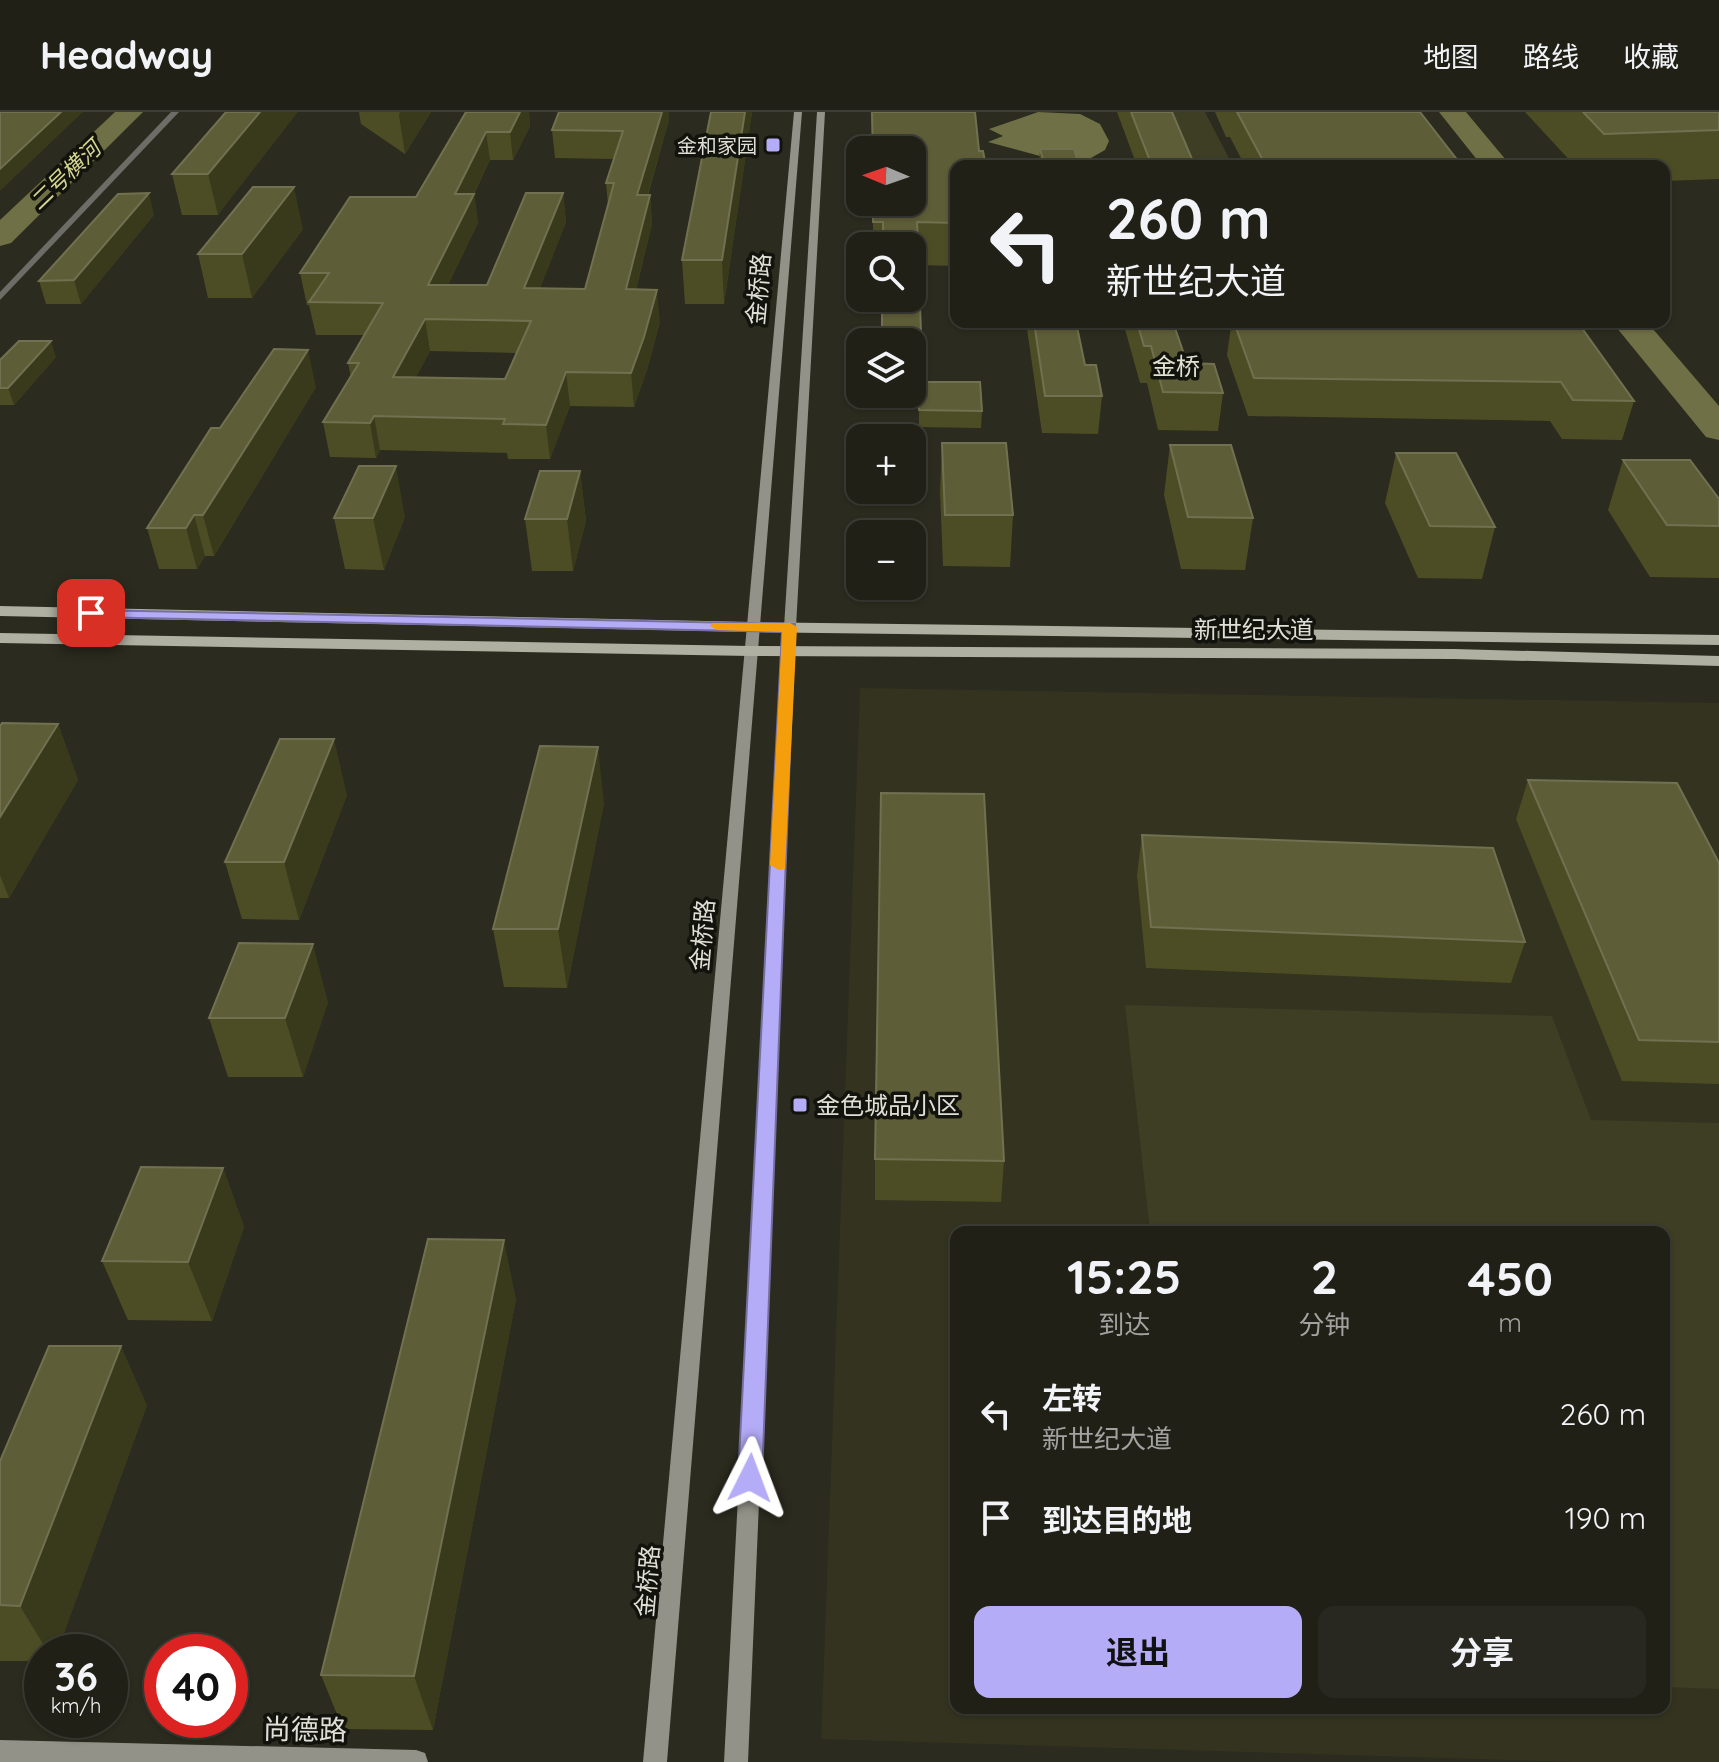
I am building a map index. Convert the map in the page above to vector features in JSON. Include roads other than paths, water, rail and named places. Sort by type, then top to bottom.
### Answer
[{"type":"main road","points":[[0,611],[752,627]]},
{"type":"main road","name":"新世纪大道","points":[[752,627],[1719,640]]},
{"type":"main road","points":[[0,638],[750,651]]},
{"type":"main road","name":"新世纪大道","points":[[750,651],[1438,653],[1719,661]]},
{"type":"street","points":[[0,297],[175,112]]},
{"type":"street","name":"金桥路","points":[[655,1762],[798,112]]},
{"type":"street","points":[[736,1762],[790,627],[821,112]]},
{"type":"street","name":"尚德路","points":[[0,1752],[416,1762]]},
{"type":"waterway","name":"二号横河","points":[[0,237],[130,112]]},
{"type":"waterway","points":[[1452,112],[1492,160]]},
{"type":"waterway","points":[[1634,328],[1719,429]]},
{"type":"place","name":"金和家园","points":[[773,145]]},
{"type":"place","name":"金色城品小区","points":[[800,1105]]},
{"type":"district","name":"金桥","points":[[1176,366]]}]
